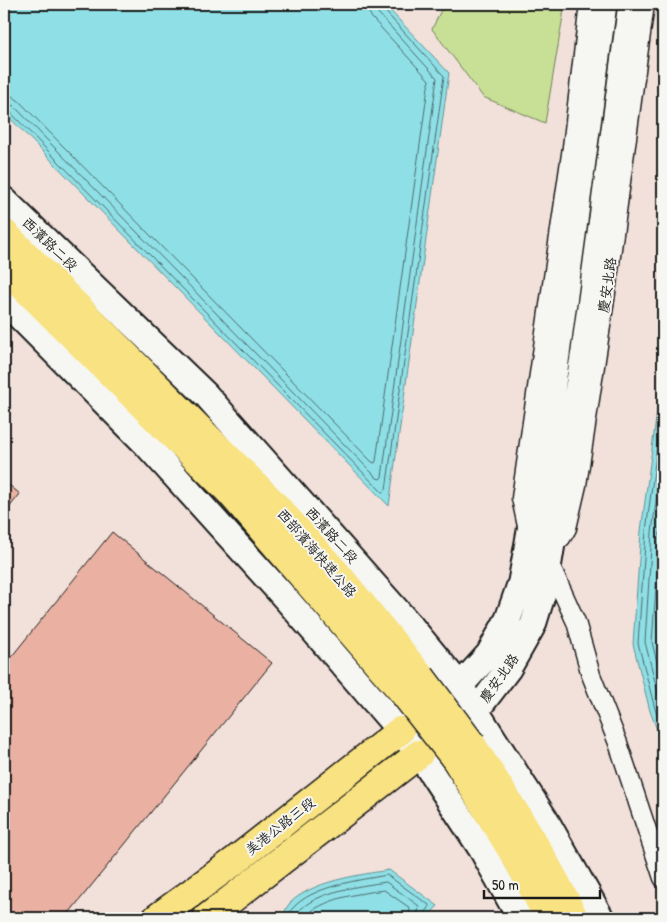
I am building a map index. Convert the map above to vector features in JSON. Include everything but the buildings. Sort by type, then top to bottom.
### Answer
[{"type":"main road","name":"西部濱海快速公路","points":[[4,232],[272,502],[339,576],[412,684],[463,751],[517,814],[559,887],[574,918]]},
{"type":"main road","name":"西部濱海快速公路","points":[[4,267],[230,492],[412,684]]},
{"type":"main road","name":"美港公路三段","points":[[157,918],[236,860],[400,731]]},
{"type":"main road","name":"西部濱海快速公路","points":[[463,751],[549,918]]},
{"type":"main road","name":"美港公路三段","points":[[207,918],[419,754]]},
{"type":"street","name":"慶安北路","points":[[528,534],[521,498],[569,166],[590,4]]},
{"type":"street","name":"慶安北路","points":[[400,731],[460,686],[489,654],[508,619],[521,582],[544,451],[604,4]]},
{"type":"street","name":"慶安北路","points":[[419,754],[476,711],[508,669],[533,625],[545,586],[584,352],[631,4]]},
{"type":"street","name":"慶安北路","points":[[548,560],[566,528],[576,485],[606,293],[645,4]]},
{"type":"street","name":"西濱路二段","points":[[4,200],[206,395],[348,553],[460,686],[545,819],[601,918]]},
{"type":"street","points":[[4,302],[146,444],[287,600],[400,731],[419,754],[482,850],[520,918]]},
{"type":"street","points":[[528,534],[548,560],[576,622],[591,675],[618,743],[663,878]]},
{"type":"green space","points":[[444,4],[565,4],[545,123],[483,97],[432,29]]},
{"type":"water","points":[[4,4],[384,4],[449,73],[389,506],[4,112]]},
{"type":"water","points":[[663,366],[663,746],[650,711],[633,644],[641,531]]},
{"type":"water","points":[[389,870],[438,906],[426,918],[282,918],[289,904],[298,896],[322,884]]}]
